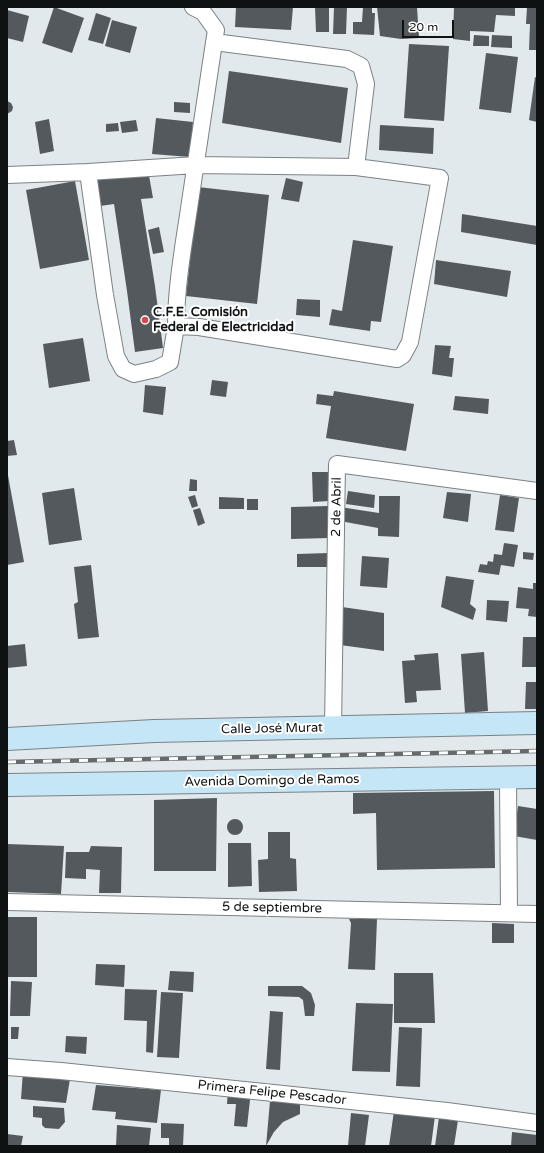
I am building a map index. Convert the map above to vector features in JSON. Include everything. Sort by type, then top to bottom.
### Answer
[{"type":"street","points":[[88,172],[105,295],[116,356],[122,369],[134,374],[156,369],[170,362],[176,326],[176,301],[216,30],[203,12],[193,7]]},
{"type":"street","points":[[214,42],[347,59],[361,66],[366,84],[356,166]]},
{"type":"street","points":[[7,175],[88,172],[196,165],[356,166],[440,178],[410,342],[404,355],[397,359],[199,327],[176,326]]},
{"type":"street","name":"2 de Abril","points":[[333,727],[337,464],[537,491]]},
{"type":"street","name":"Calle José Murat","points":[[7,739],[154,731],[537,724]]},
{"type":"street","name":"Avenida Domingo de Ramos","points":[[7,785],[537,777]]},
{"type":"street","points":[[508,778],[510,913]]},
{"type":"street","name":"5 de septiembre","points":[[7,902],[537,914]]},
{"type":"street","name":"Primera Felipe Pescador","points":[[7,1067],[61,1071],[447,1111],[537,1124]]},
{"type":"building","points":[[54,7],[84,18],[72,53],[42,43]]},
{"type":"building","points":[[236,7],[293,7],[291,30],[235,27]]},
{"type":"building","points":[[315,7],[329,7],[329,32],[316,32]]},
{"type":"building","points":[[334,7],[347,7],[346,34],[333,34]]},
{"type":"building","points":[[363,7],[372,7],[372,13],[375,13],[374,35],[353,34],[353,22],[362,22]]},
{"type":"building","points":[[377,7],[417,7],[419,38],[401,39],[380,36]]},
{"type":"building","points":[[454,7],[515,7],[515,16],[496,15],[494,32],[470,31],[470,41],[453,39]]},
{"type":"building","points":[[527,7],[537,7],[537,50],[529,50],[530,24],[526,24]]},
{"type":"building","points":[[7,10],[29,16],[23,42],[7,38]]},
{"type":"building","points":[[96,13],[111,18],[103,44],[88,40]]},
{"type":"building","points":[[112,20],[137,27],[130,53],[105,46]]},
{"type":"building","points":[[474,35],[489,36],[489,46],[473,46]]},
{"type":"building","points":[[492,35],[512,36],[512,48],[491,47]]},
{"type":"building","points":[[409,44],[449,46],[444,121],[404,118]]},
{"type":"building","points":[[486,53],[518,57],[511,113],[479,109]]},
{"type":"building","points":[[229,71],[348,88],[341,143],[222,123]]},
{"type":"building","points":[[535,77],[537,78],[537,122],[529,120]]},
{"type":"building","points":[[7,101],[11,103],[13,107],[12,111],[7,114]]},
{"type":"building","points":[[174,102],[190,103],[190,113],[174,112]]},
{"type":"building","points":[[156,118],[193,122],[190,157],[152,154]]},
{"type":"building","points":[[49,119],[54,151],[40,154],[35,122]]},
{"type":"building","points":[[136,120],[138,131],[122,133],[120,122]]},
{"type":"building","points":[[118,123],[119,131],[106,132],[106,124]]},
{"type":"building","points":[[380,125],[434,128],[433,154],[379,150]]},
{"type":"building","points":[[148,170],[153,198],[141,199],[163,348],[135,352],[114,204],[100,206],[96,179]]},
{"type":"building","points":[[286,178],[303,182],[299,202],[281,199]]},
{"type":"building","points":[[75,181],[89,260],[40,269],[26,190]]},
{"type":"building","points":[[198,187],[269,195],[257,304],[186,296]]},
{"type":"building","points":[[462,214],[537,226],[537,245],[461,232]]},
{"type":"building","points":[[159,227],[164,252],[153,254],[148,230]]},
{"type":"building","points":[[353,240],[393,246],[381,322],[371,321],[370,331],[329,325],[332,309],[342,311]]},
{"type":"building","points":[[436,260],[511,271],[507,297],[434,284]]},
{"type":"building","points":[[297,299],[320,300],[320,317],[296,315]]},
{"type":"building","points":[[83,338],[90,381],[49,388],[43,344]]},
{"type":"building","points":[[435,345],[451,346],[449,358],[454,358],[452,377],[432,374]]},
{"type":"building","points":[[212,380],[228,382],[226,397],[210,395]]},
{"type":"building","points":[[145,385],[166,387],[163,415],[143,412]]},
{"type":"building","points":[[334,391],[414,404],[406,451],[326,438],[331,406],[316,404],[317,394],[333,396]]},
{"type":"building","points":[[455,396],[489,399],[488,414],[453,410]]},
{"type":"building","points":[[14,440],[17,455],[7,456],[7,441]]},
{"type":"building","points":[[7,470],[24,562],[7,565]]},
{"type":"building","points":[[312,472],[328,472],[329,501],[313,502]]},
{"type":"building","points":[[190,479],[197,480],[197,491],[189,491]]},
{"type":"building","points":[[74,488],[82,540],[49,545],[42,493]]},
{"type":"building","points":[[348,491],[375,495],[374,508],[346,504]]},
{"type":"building","points":[[447,492],[471,494],[468,522],[443,518]]},
{"type":"building","points":[[195,495],[198,506],[192,508],[188,497]]},
{"type":"building","points":[[500,495],[519,498],[514,532],[495,530]]},
{"type":"building","points":[[379,496],[400,496],[399,537],[378,536],[378,528],[340,521],[340,507],[379,513]]},
{"type":"building","points":[[219,497],[244,498],[244,509],[219,509]]},
{"type":"building","points":[[247,499],[258,499],[258,510],[247,510]]},
{"type":"building","points":[[328,506],[329,538],[291,539],[291,507]]},
{"type":"building","points":[[200,508],[205,523],[198,526],[193,510]]},
{"type":"building","points":[[504,543],[518,545],[514,567],[501,565],[499,575],[478,572],[480,564],[487,565],[488,561],[493,562],[494,554],[502,555]]},
{"type":"building","points":[[523,552],[534,553],[533,560],[523,559]]},
{"type":"building","points":[[329,553],[329,567],[297,567],[297,554]]},
{"type":"building","points":[[362,556],[389,558],[387,588],[360,586]]},
{"type":"building","points":[[91,565],[99,637],[78,639],[74,604],[78,602],[74,567]]},
{"type":"building","points":[[446,576],[474,580],[470,604],[476,609],[473,620],[441,607]]},
{"type":"building","points":[[533,583],[537,583],[537,617],[528,616],[529,609],[516,608],[518,587],[533,589]]},
{"type":"building","points":[[487,600],[509,601],[507,622],[486,620]]},
{"type":"building","points":[[342,607],[384,613],[384,651],[340,645]]},
{"type":"building","points":[[523,637],[537,637],[537,667],[522,667]]},
{"type":"building","points":[[25,644],[27,666],[7,668],[7,646]]},
{"type":"building","points":[[484,652],[488,711],[465,713],[461,654]]},
{"type":"building","points":[[438,653],[441,690],[416,691],[417,702],[405,703],[402,661],[415,660],[414,655]]},
{"type":"building","points":[[526,682],[537,682],[537,709],[525,709]]},
{"type":"building","points":[[494,791],[495,868],[377,870],[376,813],[353,814],[353,793]]},
{"type":"building","points":[[217,798],[216,871],[154,871],[154,800]]},
{"type":"building","points":[[518,806],[537,809],[537,840],[514,836]]},
{"type":"building","points":[[235,819],[242,824],[243,827],[238,834],[235,835],[228,830],[227,827],[232,820]]},
{"type":"building","points":[[268,832],[290,832],[290,858],[296,859],[297,891],[259,892],[258,860],[268,859]]},
{"type":"building","points":[[228,843],[251,843],[252,886],[228,887]]},
{"type":"building","points":[[7,844],[64,846],[61,894],[7,892]]},
{"type":"building","points":[[91,846],[122,847],[121,893],[99,893],[100,870],[86,869],[86,879],[65,878],[66,852],[89,852]]},
{"type":"building","points":[[7,917],[37,917],[37,977],[7,977]]},
{"type":"building","points":[[349,919],[377,919],[375,970],[348,969],[351,923]]},
{"type":"building","points":[[492,923],[514,924],[514,943],[492,943]]},
{"type":"building","points":[[96,964],[125,965],[124,987],[95,985]]},
{"type":"building","points":[[170,971],[194,972],[193,992],[168,990]]},
{"type":"building","points":[[394,973],[433,973],[435,1023],[394,1023]]},
{"type":"building","points":[[11,981],[32,982],[30,1016],[10,1016]]},
{"type":"building","points":[[268,986],[302,986],[311,993],[315,1005],[314,1016],[305,1016],[303,1000],[299,997],[268,996]]},
{"type":"building","points":[[125,989],[157,990],[153,1053],[146,1052],[147,1021],[124,1020]]},
{"type":"building","points":[[161,992],[183,993],[179,1058],[157,1057]]},
{"type":"building","points":[[356,1003],[393,1004],[390,1072],[352,1071]]},
{"type":"building","points":[[270,1011],[283,1012],[280,1070],[266,1069]]},
{"type":"building","points":[[11,1027],[19,1027],[18,1039],[11,1039]]},
{"type":"building","points":[[399,1027],[422,1028],[420,1087],[396,1086]]},
{"type":"building","points":[[66,1036],[87,1037],[86,1054],[65,1052]]},
{"type":"building","points":[[23,1071],[71,1073],[66,1103],[21,1099]]},
{"type":"building","points":[[96,1085],[161,1090],[157,1123],[115,1119],[116,1112],[92,1110]]},
{"type":"building","points":[[228,1089],[251,1091],[247,1127],[234,1126],[236,1104],[227,1104]]},
{"type":"building","points":[[270,1101],[300,1102],[300,1114],[283,1122],[274,1132],[266,1146]]},
{"type":"building","points":[[33,1106],[64,1108],[65,1122],[59,1129],[45,1128],[42,1125],[42,1118],[33,1117]]},
{"type":"building","points":[[394,1111],[435,1116],[431,1146],[389,1146]]},
{"type":"building","points":[[351,1113],[369,1115],[365,1146],[348,1146]]},
{"type":"building","points":[[439,1117],[458,1120],[454,1146],[435,1146]]},
{"type":"building","points":[[161,1123],[184,1124],[183,1146],[169,1145],[169,1138],[161,1138]]},
{"type":"building","points":[[117,1125],[151,1128],[149,1146],[116,1146]]},
{"type":"building","points":[[512,1132],[537,1135],[537,1146],[511,1146]]},
{"type":"building","points":[[7,1134],[23,1136],[21,1146],[7,1146]]},
{"type":"railway","points":[[7,762],[537,751]]},
{"type":"place","name":"C.F.E. Comisión Federal de Electricidad","points":[[145,320]]}]
